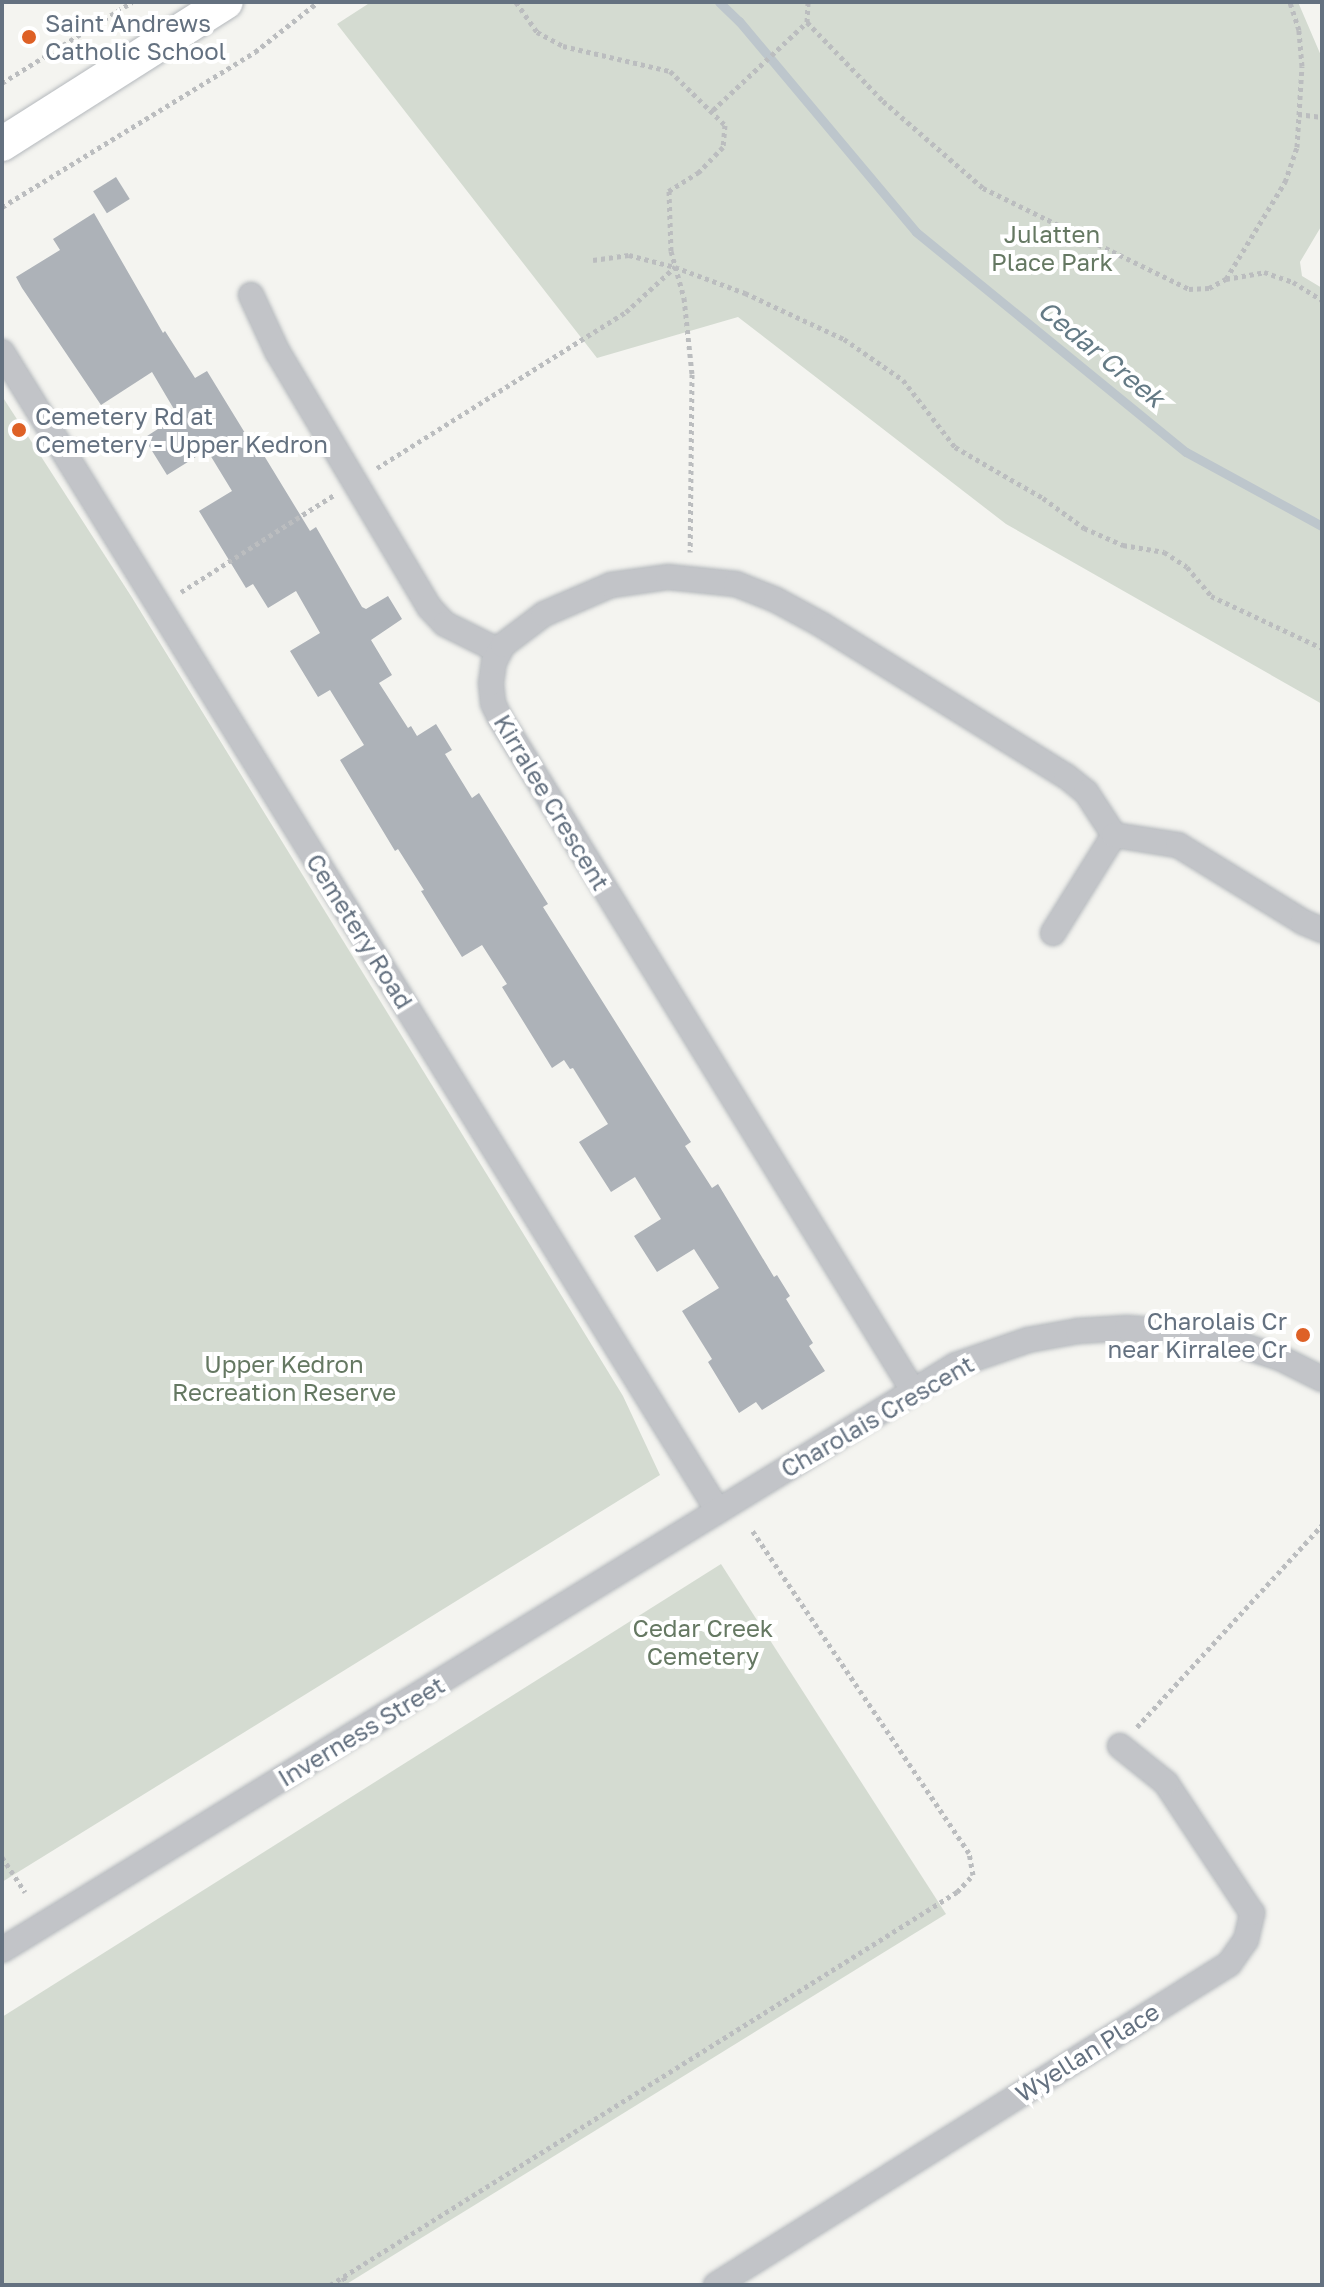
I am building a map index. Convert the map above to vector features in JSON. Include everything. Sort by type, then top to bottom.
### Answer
[{"type":"main road","points":[[2,144],[226,2]]},
{"type":"street","points":[[251,295],[277,351],[354,483],[440,620],[499,651],[527,624],[579,597],[645,578],[690,577],[727,582],[755,591],[835,633],[1066,776],[1086,792],[1114,835],[1178,845],[1303,922],[1322,930]]},
{"type":"street","name":"Cemetery Road","points":[[2,352],[718,1511]]},
{"type":"street","name":"Kirralee Crescent","points":[[499,651],[491,689],[499,716],[912,1389]]},
{"type":"street","points":[[1053,933],[1114,835]]},
{"type":"street","name":"Charolais Crescent","points":[[718,1511],[912,1389],[956,1365],[1004,1346],[1062,1333],[1108,1328],[1172,1331],[1215,1338],[1280,1358],[1322,1379]]},
{"type":"street","name":"Inverness Street","points":[[2,1950],[718,1511]]},
{"type":"street","name":"Wyellan Place","points":[[716,2285],[1229,1964],[1246,1940],[1252,1913],[1166,1783],[1120,1746]]},
{"type":"path","points":[[2,83],[132,2]]},
{"type":"path","points":[[2,207],[255,52],[318,2]]},
{"type":"path","points":[[516,2],[537,32],[563,46],[670,71],[725,125],[723,147],[699,172],[669,191],[675,267],[684,298],[692,374],[690,577]]},
{"type":"path","points":[[713,110],[807,22],[808,2]]},
{"type":"path","points":[[1226,279],[1285,182],[1297,147],[1302,66],[1299,30],[1290,2]]},
{"type":"path","points":[[807,22],[883,101],[983,188],[1189,289],[1209,288],[1226,279],[1264,272],[1293,282],[1322,300]]},
{"type":"path","points":[[1298,114],[1322,117]]},
{"type":"path","points":[[593,260],[629,255],[675,267],[745,293],[844,339],[903,380],[955,447],[1043,498],[1084,528],[1123,545],[1164,552],[1187,567],[1211,596],[1322,648]]},
{"type":"path","points":[[159,605],[626,312],[675,267]]},
{"type":"path","points":[[1120,1746],[1322,1525]]},
{"type":"path","points":[[330,2285],[957,1892],[973,1875],[969,1853],[753,1531]]},
{"type":"path","points":[[2,1857],[25,1892]]},
{"type":"path","points":[[343,2277],[348,2285]]},
{"type":"green space","name":"Julatten Place Park","points":[[371,2],[1298,2],[1322,58],[1322,225],[1300,262],[1302,276],[1322,288],[1322,704],[1006,524],[738,317],[597,358],[337,24]]},
{"type":"green space","name":"Upper Kedron Recreation Reserve","points":[[2,396],[131,596],[623,1396],[660,1475],[2,1882]]},
{"type":"green space","name":"Cedar Creek Cemetery","points":[[721,1564],[946,1914],[345,2285],[2,2285],[2,2017]]},
{"type":"building","points":[[116,177],[130,199],[107,213],[93,191]]},
{"type":"building","points":[[94,213],[163,333],[165,331],[195,378],[207,371],[310,531],[316,527],[362,607],[366,609],[388,596],[402,619],[371,640],[392,675],[379,683],[408,728],[411,726],[417,736],[436,724],[452,750],[445,754],[472,798],[479,793],[548,904],[543,907],[691,1142],[685,1146],[712,1188],[718,1184],[774,1277],[777,1275],[790,1296],[786,1299],[813,1343],[809,1346],[825,1371],[762,1410],[756,1402],[739,1413],[708,1362],[712,1359],[682,1311],[719,1288],[694,1249],[657,1272],[634,1236],[661,1219],[635,1177],[611,1192],[579,1142],[608,1124],[573,1068],[570,1069],[564,1060],[552,1068],[502,987],[507,984],[482,945],[462,957],[421,891],[424,890],[398,849],[395,851],[340,760],[364,745],[330,690],[318,697],[290,651],[320,633],[296,591],[268,608],[253,584],[246,588],[199,511],[232,491],[207,450],[167,475],[144,438],[178,416],[152,372],[101,405],[22,288],[16,277],[60,250],[53,239]]},
{"type":"waterway","name":"Cedar Creek","points":[[719,2],[739,21],[916,232],[1186,452],[1322,526]]},
{"type":"place","name":"Saint Andrews Catholic School","points":[[29,37]]},
{"type":"place","name":"Cemetery Rd at Cemetery - Upper Kedron","points":[[19,430]]},
{"type":"place","name":"Charolais Cr near Kirralee Cr","points":[[1303,1335]]}]
